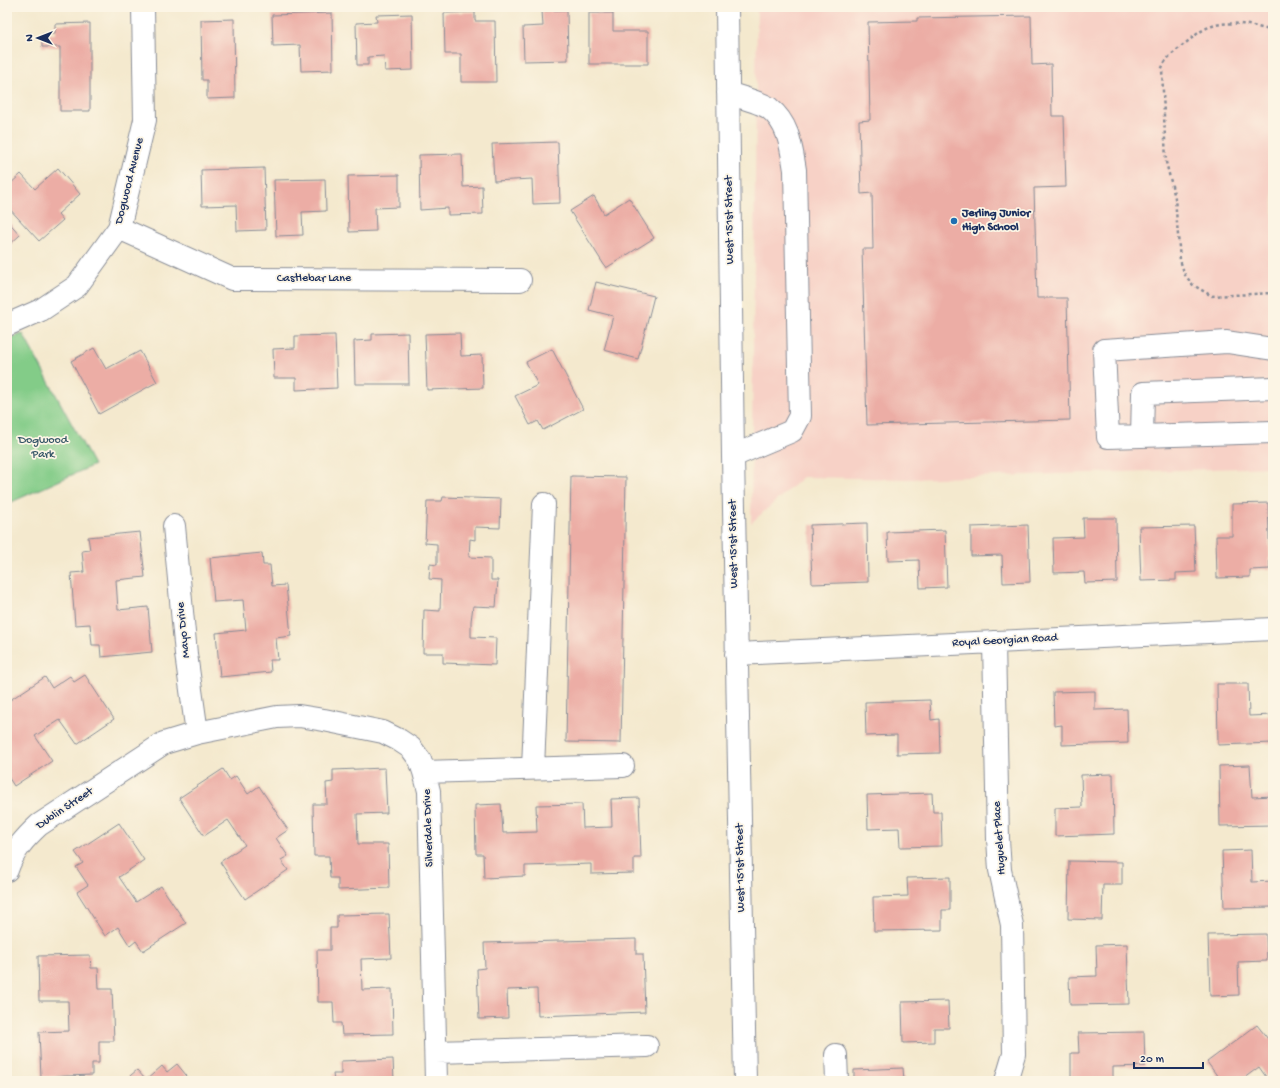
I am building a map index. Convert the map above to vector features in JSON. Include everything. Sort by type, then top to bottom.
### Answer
[{"type":"street","name":"Dogwood Avenue","points":[[7,325],[41,310],[77,286],[120,228],[145,120],[143,7]]},
{"type":"street","name":"West 151st Street","points":[[727,7],[732,456],[746,1081]]},
{"type":"street","points":[[728,93],[768,108],[784,124],[791,146],[795,170],[800,416],[792,431],[732,456]]},
{"type":"street","name":"Castlebar Lane","points":[[120,228],[232,279],[520,280]]},
{"type":"street","points":[[1273,349],[1227,342],[1104,350],[1108,437],[1273,432]]},
{"type":"street","points":[[1142,436],[1143,393],[1273,388]]},
{"type":"street","points":[[533,768],[544,504]]},
{"type":"street","name":"Mayo Drive","points":[[174,526],[186,654],[197,733]]},
{"type":"street","name":"Royal Georgian Road","points":[[736,654],[1273,629]]},
{"type":"street","name":"Huguelet Place","points":[[994,642],[998,839],[1000,870],[1012,925],[1014,1054],[1006,1081]]},
{"type":"street","name":"Silverdale Drive","points":[[117,774],[164,743],[197,733],[277,717],[299,716],[383,732],[411,748],[420,760],[429,791],[436,1081]]},
{"type":"street","points":[[424,772],[623,766]]},
{"type":"street","name":"Dublin Street","points":[[7,870],[10,861],[22,840],[39,825],[117,774]]},
{"type":"street","points":[[436,1052],[647,1046]]},
{"type":"street","points":[[836,1055],[837,1081]]},
{"type":"path","points":[[1273,31],[1250,25],[1218,25],[1204,30],[1165,61],[1162,68],[1166,162],[1175,198],[1180,260],[1185,275],[1193,285],[1212,296],[1273,293]]},
{"type":"shaded area","points":[[757,7],[1273,7],[1273,467],[908,479],[803,477],[751,523]]},
{"type":"green space","name":"Dogwood Park","points":[[23,334],[94,465],[7,504],[7,339]]},
{"type":"building","points":[[567,10],[568,60],[524,61],[523,27],[543,26],[542,11]]},
{"type":"building","points":[[475,12],[475,21],[495,21],[496,82],[461,82],[461,54],[445,54],[444,13]]},
{"type":"building","points":[[332,13],[333,70],[301,71],[300,45],[273,46],[272,15]]},
{"type":"building","points":[[589,13],[613,13],[613,31],[648,31],[648,64],[589,64]]},
{"type":"building","points":[[412,14],[413,70],[385,71],[384,56],[368,57],[368,65],[357,65],[356,23],[377,22],[376,15]]},
{"type":"building","name":"Jerling Junior High School","points":[[1031,16],[1032,65],[1051,64],[1052,116],[1064,116],[1066,187],[1034,188],[1037,298],[1067,298],[1070,420],[867,425],[862,249],[873,249],[872,193],[861,194],[859,121],[870,120],[868,22],[917,21],[917,18]]},
{"type":"building","points":[[234,19],[235,98],[207,99],[207,80],[202,80],[201,20]]},
{"type":"building","points":[[90,23],[90,111],[60,111],[60,47],[42,47],[42,34],[55,34],[55,24]]},
{"type":"building","points":[[558,142],[560,203],[533,204],[532,179],[494,181],[492,144]]},
{"type":"building","points":[[462,154],[463,187],[482,186],[483,214],[448,215],[448,208],[420,210],[419,155]]},
{"type":"building","points":[[58,168],[80,194],[58,214],[63,220],[39,241],[7,206],[7,187],[21,174],[35,189]]},
{"type":"building","points":[[264,168],[266,230],[237,231],[236,205],[202,206],[201,170]]},
{"type":"building","points":[[399,175],[399,207],[375,208],[376,231],[349,232],[348,176]]},
{"type":"building","points":[[325,179],[326,211],[302,212],[303,235],[276,236],[274,180]]},
{"type":"building","points":[[594,196],[604,214],[629,198],[654,238],[606,268],[570,211]]},
{"type":"building","points":[[7,220],[20,235],[7,247]]},
{"type":"building","points":[[596,282],[654,296],[638,359],[604,350],[613,316],[589,310]]},
{"type":"building","points":[[408,333],[409,384],[355,384],[354,341],[372,340],[372,334]]},
{"type":"building","points":[[460,333],[461,356],[482,355],[483,388],[427,390],[425,334]]},
{"type":"building","points":[[335,335],[337,388],[296,390],[296,378],[274,378],[273,349],[295,348],[295,336]]},
{"type":"building","points":[[94,348],[106,369],[140,351],[157,382],[99,414],[71,361]]},
{"type":"building","points":[[552,349],[583,409],[543,430],[538,421],[530,425],[515,396],[538,385],[526,362]]},
{"type":"building","points":[[571,476],[626,477],[621,743],[566,742]]},
{"type":"building","points":[[443,497],[501,499],[500,528],[475,527],[475,540],[470,539],[469,557],[491,558],[491,580],[498,580],[496,607],[473,606],[471,621],[471,637],[496,638],[495,665],[443,663],[443,653],[423,653],[424,610],[440,611],[441,580],[429,579],[430,564],[437,565],[437,544],[425,543],[427,501],[442,501]]},
{"type":"building","points":[[1268,503],[1270,569],[1250,570],[1250,577],[1217,578],[1216,536],[1232,536],[1232,504]]},
{"type":"building","points":[[1083,518],[1116,518],[1117,582],[1085,583],[1084,572],[1054,573],[1053,538],[1084,537]]},
{"type":"building","points":[[867,523],[868,582],[812,584],[810,525]]},
{"type":"building","points":[[1028,525],[1030,582],[1003,583],[1002,555],[971,556],[971,527]]},
{"type":"building","points":[[1194,526],[1196,572],[1176,573],[1176,580],[1141,581],[1139,527]]},
{"type":"building","points":[[945,530],[947,587],[920,588],[919,560],[888,561],[887,532]]},
{"type":"building","points":[[140,532],[145,577],[116,580],[118,610],[148,607],[152,652],[101,657],[100,645],[92,645],[90,624],[75,625],[71,573],[84,572],[82,551],[90,550],[88,537]]},
{"type":"building","points":[[262,553],[263,565],[270,565],[272,586],[286,585],[291,636],[276,638],[278,660],[270,660],[271,672],[220,677],[216,633],[246,630],[243,600],[214,602],[210,558]]},
{"type":"building","points":[[85,675],[114,719],[77,744],[60,720],[35,736],[52,761],[14,786],[7,775],[7,720],[10,718],[7,714],[7,702],[45,677],[52,688],[70,676],[74,682]]},
{"type":"building","points":[[1217,684],[1248,684],[1249,716],[1273,715],[1273,743],[1218,745]]},
{"type":"building","points":[[1095,691],[1095,710],[1127,709],[1128,743],[1062,745],[1062,725],[1054,726],[1053,692]]},
{"type":"building","points":[[930,700],[931,720],[939,719],[940,753],[897,754],[897,735],[866,736],[865,702]]},
{"type":"building","points":[[1250,765],[1252,797],[1273,796],[1273,825],[1220,826],[1219,766]]},
{"type":"building","points":[[385,768],[387,813],[357,814],[358,844],[388,844],[389,888],[338,890],[338,878],[330,878],[329,856],[314,856],[313,804],[327,804],[326,783],[333,782],[333,770]]},
{"type":"building","points":[[223,769],[230,780],[236,776],[248,794],[259,786],[288,830],[276,838],[288,856],[281,860],[288,870],[245,899],[220,862],[245,845],[228,820],[204,836],[179,798]]},
{"type":"building","points":[[1113,774],[1114,834],[1055,836],[1055,808],[1082,807],[1081,775]]},
{"type":"building","points":[[932,793],[933,812],[941,812],[942,846],[900,847],[899,828],[868,829],[867,795]]},
{"type":"building","points":[[639,798],[641,858],[634,858],[634,873],[591,874],[591,864],[525,866],[525,876],[484,878],[483,854],[476,854],[475,805],[501,804],[503,833],[537,832],[536,805],[582,804],[583,828],[612,827],[611,799]]},
{"type":"building","points":[[119,823],[144,860],[119,877],[136,902],[161,886],[186,923],[143,951],[136,941],[130,946],[118,927],[105,936],[77,892],[88,885],[76,867],[83,863],[75,852]]},
{"type":"building","points":[[1251,850],[1252,882],[1273,881],[1273,907],[1224,908],[1222,851]]},
{"type":"building","points":[[1069,861],[1122,862],[1122,885],[1103,885],[1102,920],[1068,919]]},
{"type":"building","points":[[950,877],[950,910],[942,910],[942,930],[874,931],[873,897],[908,896],[907,878]]},
{"type":"building","points":[[389,914],[391,958],[361,959],[362,990],[392,989],[393,1034],[342,1035],[341,1023],[334,1023],[333,1002],[318,1002],[317,950],[330,950],[330,928],[337,928],[337,915]]},
{"type":"building","points":[[1266,934],[1267,961],[1238,962],[1239,995],[1210,996],[1208,935]]},
{"type":"building","points":[[636,939],[636,954],[643,954],[645,1012],[538,1016],[537,989],[507,990],[508,1018],[479,1019],[477,969],[485,968],[484,943]]},
{"type":"building","points":[[1127,944],[1129,1004],[1070,1005],[1069,977],[1097,976],[1096,945]]},
{"type":"building","points":[[90,955],[91,968],[98,968],[99,989],[112,989],[114,1041],[99,1041],[99,1063],[92,1063],[92,1075],[41,1077],[39,1032],[69,1031],[68,1001],[39,1001],[38,956]]},
{"type":"building","points":[[948,1001],[949,1028],[934,1028],[934,1042],[903,1043],[902,1002]]},
{"type":"building","points":[[1257,1025],[1268,1039],[1273,1035],[1273,1079],[1269,1081],[1259,1067],[1240,1081],[1221,1081],[1207,1062]]},
{"type":"building","points":[[1144,1032],[1145,1066],[1113,1067],[1113,1081],[1071,1081],[1071,1053],[1079,1053],[1078,1033]]},
{"type":"building","points":[[393,1059],[394,1081],[334,1081],[333,1074],[341,1074],[341,1061]]},
{"type":"building","points":[[177,1064],[191,1081],[124,1081],[137,1070],[146,1080],[162,1066],[167,1072]]},
{"type":"building","points":[[903,1068],[904,1081],[854,1081],[854,1070]]},
{"type":"place","name":"Jerling Junior High School","points":[[954,221]]}]
